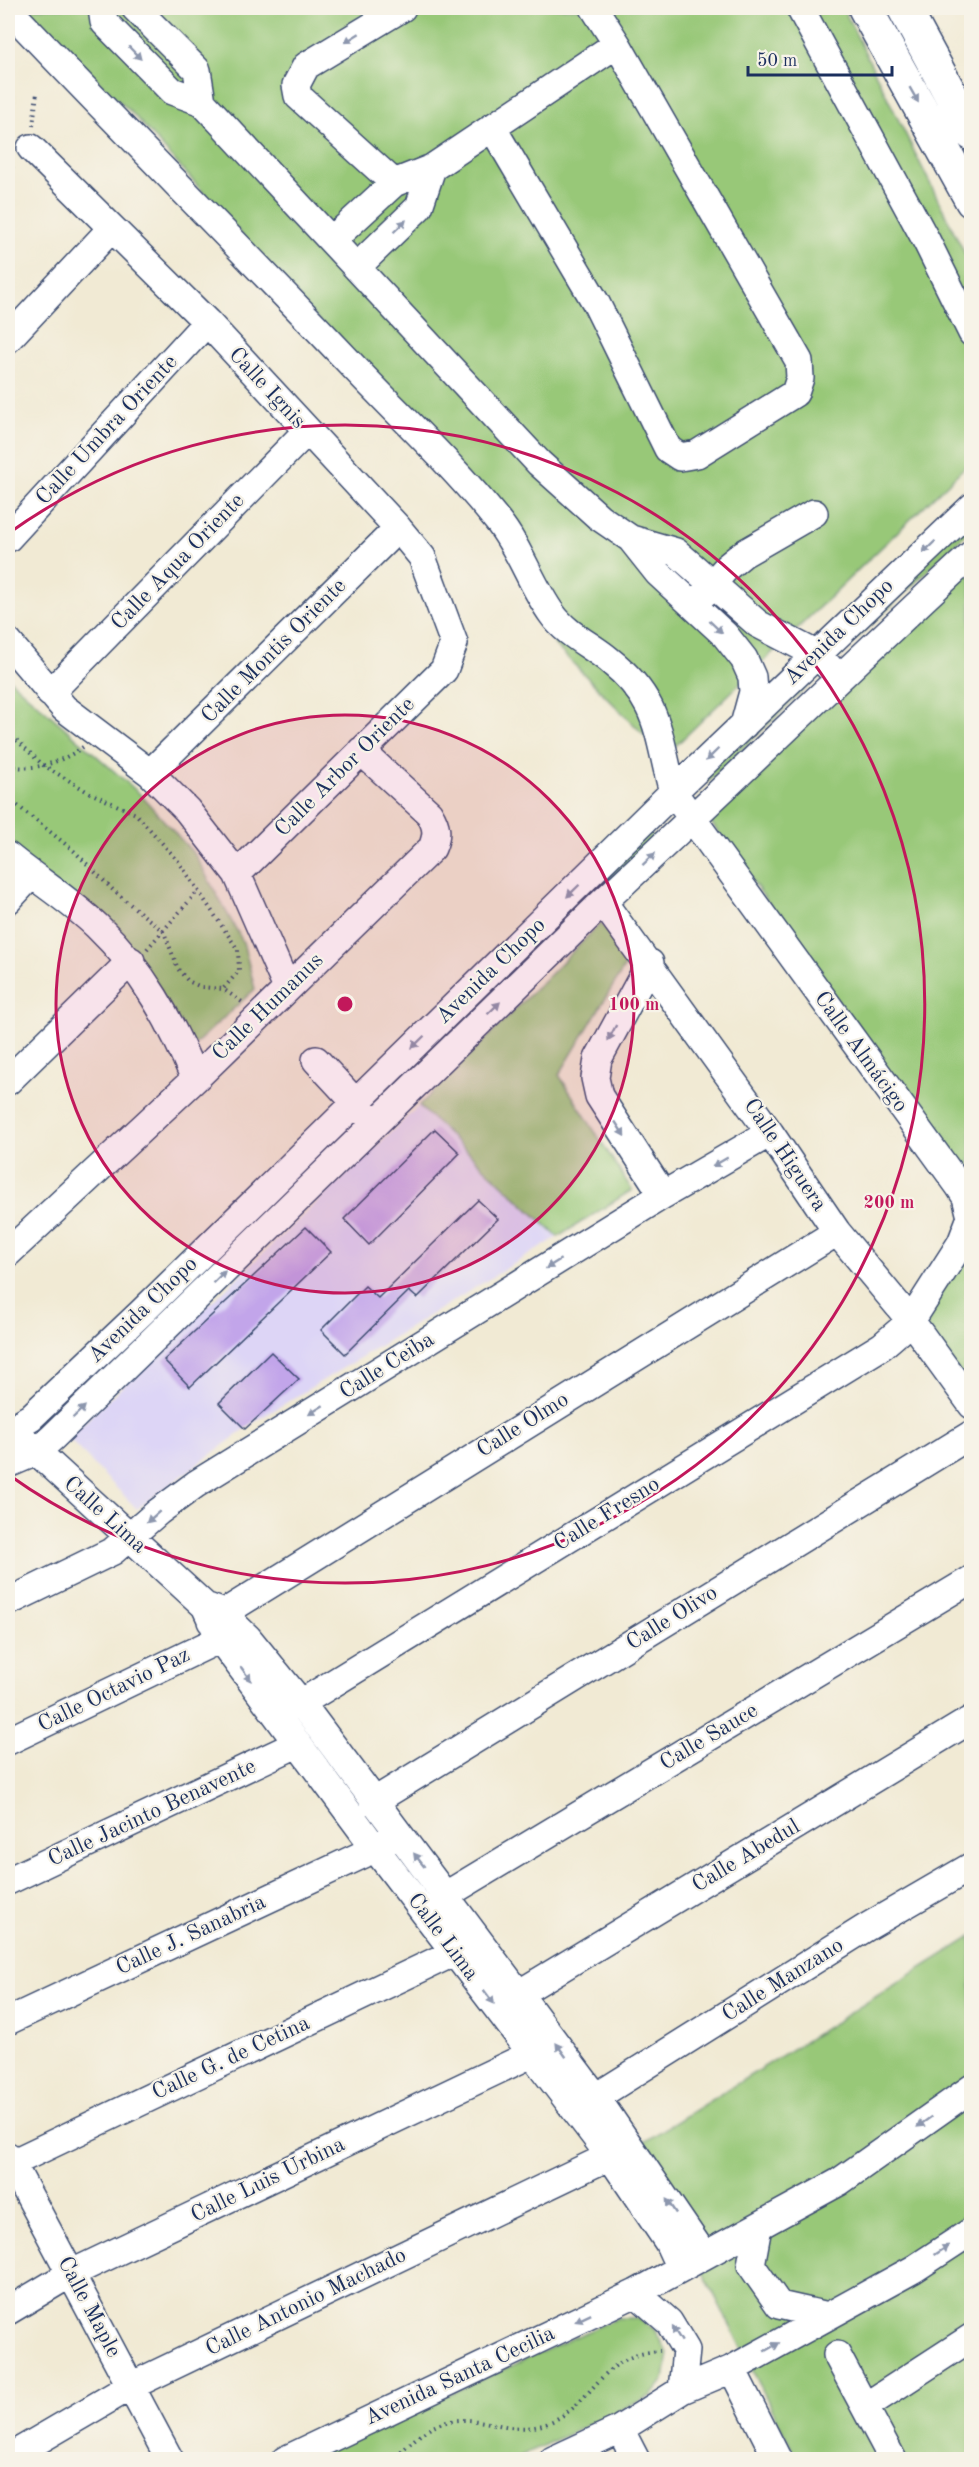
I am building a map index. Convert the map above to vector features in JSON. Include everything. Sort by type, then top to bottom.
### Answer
[{"type":"main road","points":[[904,8],[972,134]]},
{"type":"main road","points":[[878,12],[972,201]]},
{"type":"street","points":[[102,8],[104,22],[172,91],[202,102],[358,266],[539,463],[592,511],[631,539],[658,573],[725,635],[744,659],[752,677],[753,692],[744,724]]},
{"type":"street","points":[[135,8],[197,70],[202,102]]},
{"type":"street","points":[[394,183],[298,96],[296,86],[306,66],[402,8]]},
{"type":"street","points":[[492,127],[596,303],[668,449],[680,456],[697,454],[795,393],[800,378],[799,361],[617,44],[594,8]]},
{"type":"street","points":[[800,8],[927,242],[972,333]]},
{"type":"street","name":"Calle Almácigo","points":[[8,9],[231,238],[498,521],[520,555],[552,615],[566,629],[631,678],[646,698],[656,719],[661,750],[673,792],[966,1197],[971,1217],[968,1230],[911,1321]]},
{"type":"street","points":[[332,240],[394,183],[432,168],[617,44]]},
{"type":"street","name":"Calle Ignis","points":[[30,148],[207,322],[398,528],[422,557],[454,643],[450,658]]},
{"type":"street","points":[[358,266],[419,207],[432,168]]},
{"type":"street","points":[[8,339],[111,229]]},
{"type":"street","name":"Calle Umbra Oriente","points":[[8,538],[207,322]]},
{"type":"street","name":"Calle Aqua Oriente","points":[[50,693],[307,431]]},
{"type":"street","name":"Avenida Chopo","points":[[9,1428],[31,1417],[124,1329],[673,792],[972,507]]},
{"type":"street","points":[[694,606],[727,567],[743,554],[814,513]]},
{"type":"street","name":"Calle Montis Oriente","points":[[150,773],[398,528]]},
{"type":"street","points":[[631,539],[676,552],[758,624],[816,654],[838,677]]},
{"type":"street","name":"Avenida Chopo","points":[[8,1464],[36,1452],[169,1327],[603,902],[838,677],[972,554]]},
{"type":"street","points":[[8,642],[63,708],[150,773],[187,810],[237,874],[287,988]]},
{"type":"street","name":"Calle Arbor Oriente","points":[[237,874],[444,670],[450,658]]},
{"type":"street","name":"Calle Humanus","points":[[8,1253],[195,1079],[432,848],[437,836],[436,824],[429,813],[361,751]]},
{"type":"street","points":[[8,855],[97,926],[131,961],[149,986],[177,1035],[195,1079]]},
{"type":"street","points":[[8,900],[31,875]]},
{"type":"street","name":"Calle Higuera","points":[[603,902],[650,963],[837,1232],[911,1321],[972,1405]]},
{"type":"street","points":[[8,1081],[131,961]]},
{"type":"street","points":[[650,963],[598,1059],[595,1077],[599,1096],[663,1195]]},
{"type":"street","points":[[316,1060],[376,1124]]},
{"type":"street","name":"Calle Ceiba","points":[[8,1602],[104,1556],[130,1538],[158,1512],[196,1484],[663,1195],[770,1133]]},
{"type":"street","name":"Calle Olmo","points":[[214,1619],[837,1232]]},
{"type":"street","name":"Calle Fresno","points":[[301,1703],[882,1346],[911,1321]]},
{"type":"street","name":"Calle Lima","points":[[9,1428],[130,1538],[214,1619],[297,1744],[530,2052],[620,2150]]},
{"type":"street","name":"Calle Olivo","points":[[374,1802],[972,1434]]},
{"type":"street","name":"Calle Sauce","points":[[446,1895],[972,1579]]},
{"type":"street","name":"Calle Lima","points":[[214,1619],[248,1638],[301,1703],[520,1993],[596,2097],[620,2150],[668,2242],[692,2261]]},
{"type":"street","name":"Calle Octavio Paz","points":[[8,1742],[214,1619]]},
{"type":"street","name":"Calle Abedul","points":[[520,1993],[972,1719]]},
{"type":"street","name":"Calle Jacinto Benavente","points":[[8,1881],[297,1744]]},
{"type":"street","name":"Calle J. Sanabria","points":[[8,2021],[375,1848],[398,1833]]},
{"type":"street","name":"Calle Manzano","points":[[596,2097],[867,1928],[972,1866]]},
{"type":"street","name":"Calle G. de Cetina","points":[[9,2161],[455,1952]]},
{"type":"street","name":"Calle Luis Urbina","points":[[8,2311],[70,2274],[519,2060],[530,2052]]},
{"type":"street","name":"Avenida Santa Cecilia","points":[[285,2460],[636,2293],[758,2227],[839,2182],[972,2088]]},
{"type":"street","name":"Calle Antonio Machado","points":[[8,2458],[131,2386],[620,2150]]},
{"type":"street","name":"Calle Maple","points":[[9,2161],[170,2460]]},
{"type":"street","points":[[758,2227],[751,2265],[779,2306],[828,2316]]},
{"type":"street","points":[[553,2460],[620,2429],[682,2390],[732,2369],[914,2269],[972,2231]]},
{"type":"street","points":[[636,2293],[669,2322],[686,2350],[682,2390]]},
{"type":"street","points":[[866,2406],[972,2337]]},
{"type":"street","points":[[837,2355],[893,2460]]},
{"type":"street","points":[[732,2369],[778,2460]]},
{"type":"street","points":[[620,2429],[636,2460]]},
{"type":"path","points":[[8,732],[43,765],[88,792],[136,814],[179,862],[238,950],[239,971],[223,989]]},
{"type":"path","points":[[8,766],[22,768],[64,761],[98,734]]},
{"type":"path","points":[[8,798],[74,851],[114,891],[164,932],[178,969],[188,981],[201,987],[223,989],[261,1014]]},
{"type":"path","points":[[131,961],[153,944],[198,891]]},
{"type":"path","points":[[392,2460],[413,2440],[432,2427],[454,2420],[481,2420],[509,2429],[549,2423],[581,2402],[599,2379],[633,2355],[686,2350]]},
{"type":"shaded area","points":[[419,1106],[558,1237],[256,1421],[137,1509],[68,1438]]},
{"type":"green space","points":[[19,8],[843,8],[971,266],[971,461],[665,756],[555,645],[508,531],[130,111]]},
{"type":"green space","points":[[971,515],[971,529],[707,783],[700,776]]},
{"type":"green space","points":[[971,562],[971,1189],[705,814]]},
{"type":"green space","points":[[8,678],[139,793],[195,855],[243,942],[255,989],[192,1047],[8,843]]},
{"type":"green space","points":[[646,829],[653,837],[381,1105],[373,1096]]},
{"type":"green space","points":[[601,923],[628,961],[559,1075],[632,1190],[558,1237],[419,1106]]},
{"type":"green space","points":[[971,1244],[971,1398],[919,1316]]},
{"type":"green space","points":[[971,1937],[971,2459],[797,2459],[639,2145]]},
{"type":"green space","points":[[617,2318],[636,2318],[654,2329],[668,2353],[664,2380],[651,2396],[514,2459],[304,2460]]},
{"type":"building","points":[[435,1129],[460,1153],[369,1245],[344,1219]]},
{"type":"building","points":[[478,1200],[498,1219],[417,1298],[409,1291],[345,1354],[321,1330],[365,1286],[378,1298]]},
{"type":"building","points":[[306,1227],[331,1252],[190,1387],[164,1360]]},
{"type":"building","points":[[271,1352],[299,1379],[245,1429],[219,1403]]}]
